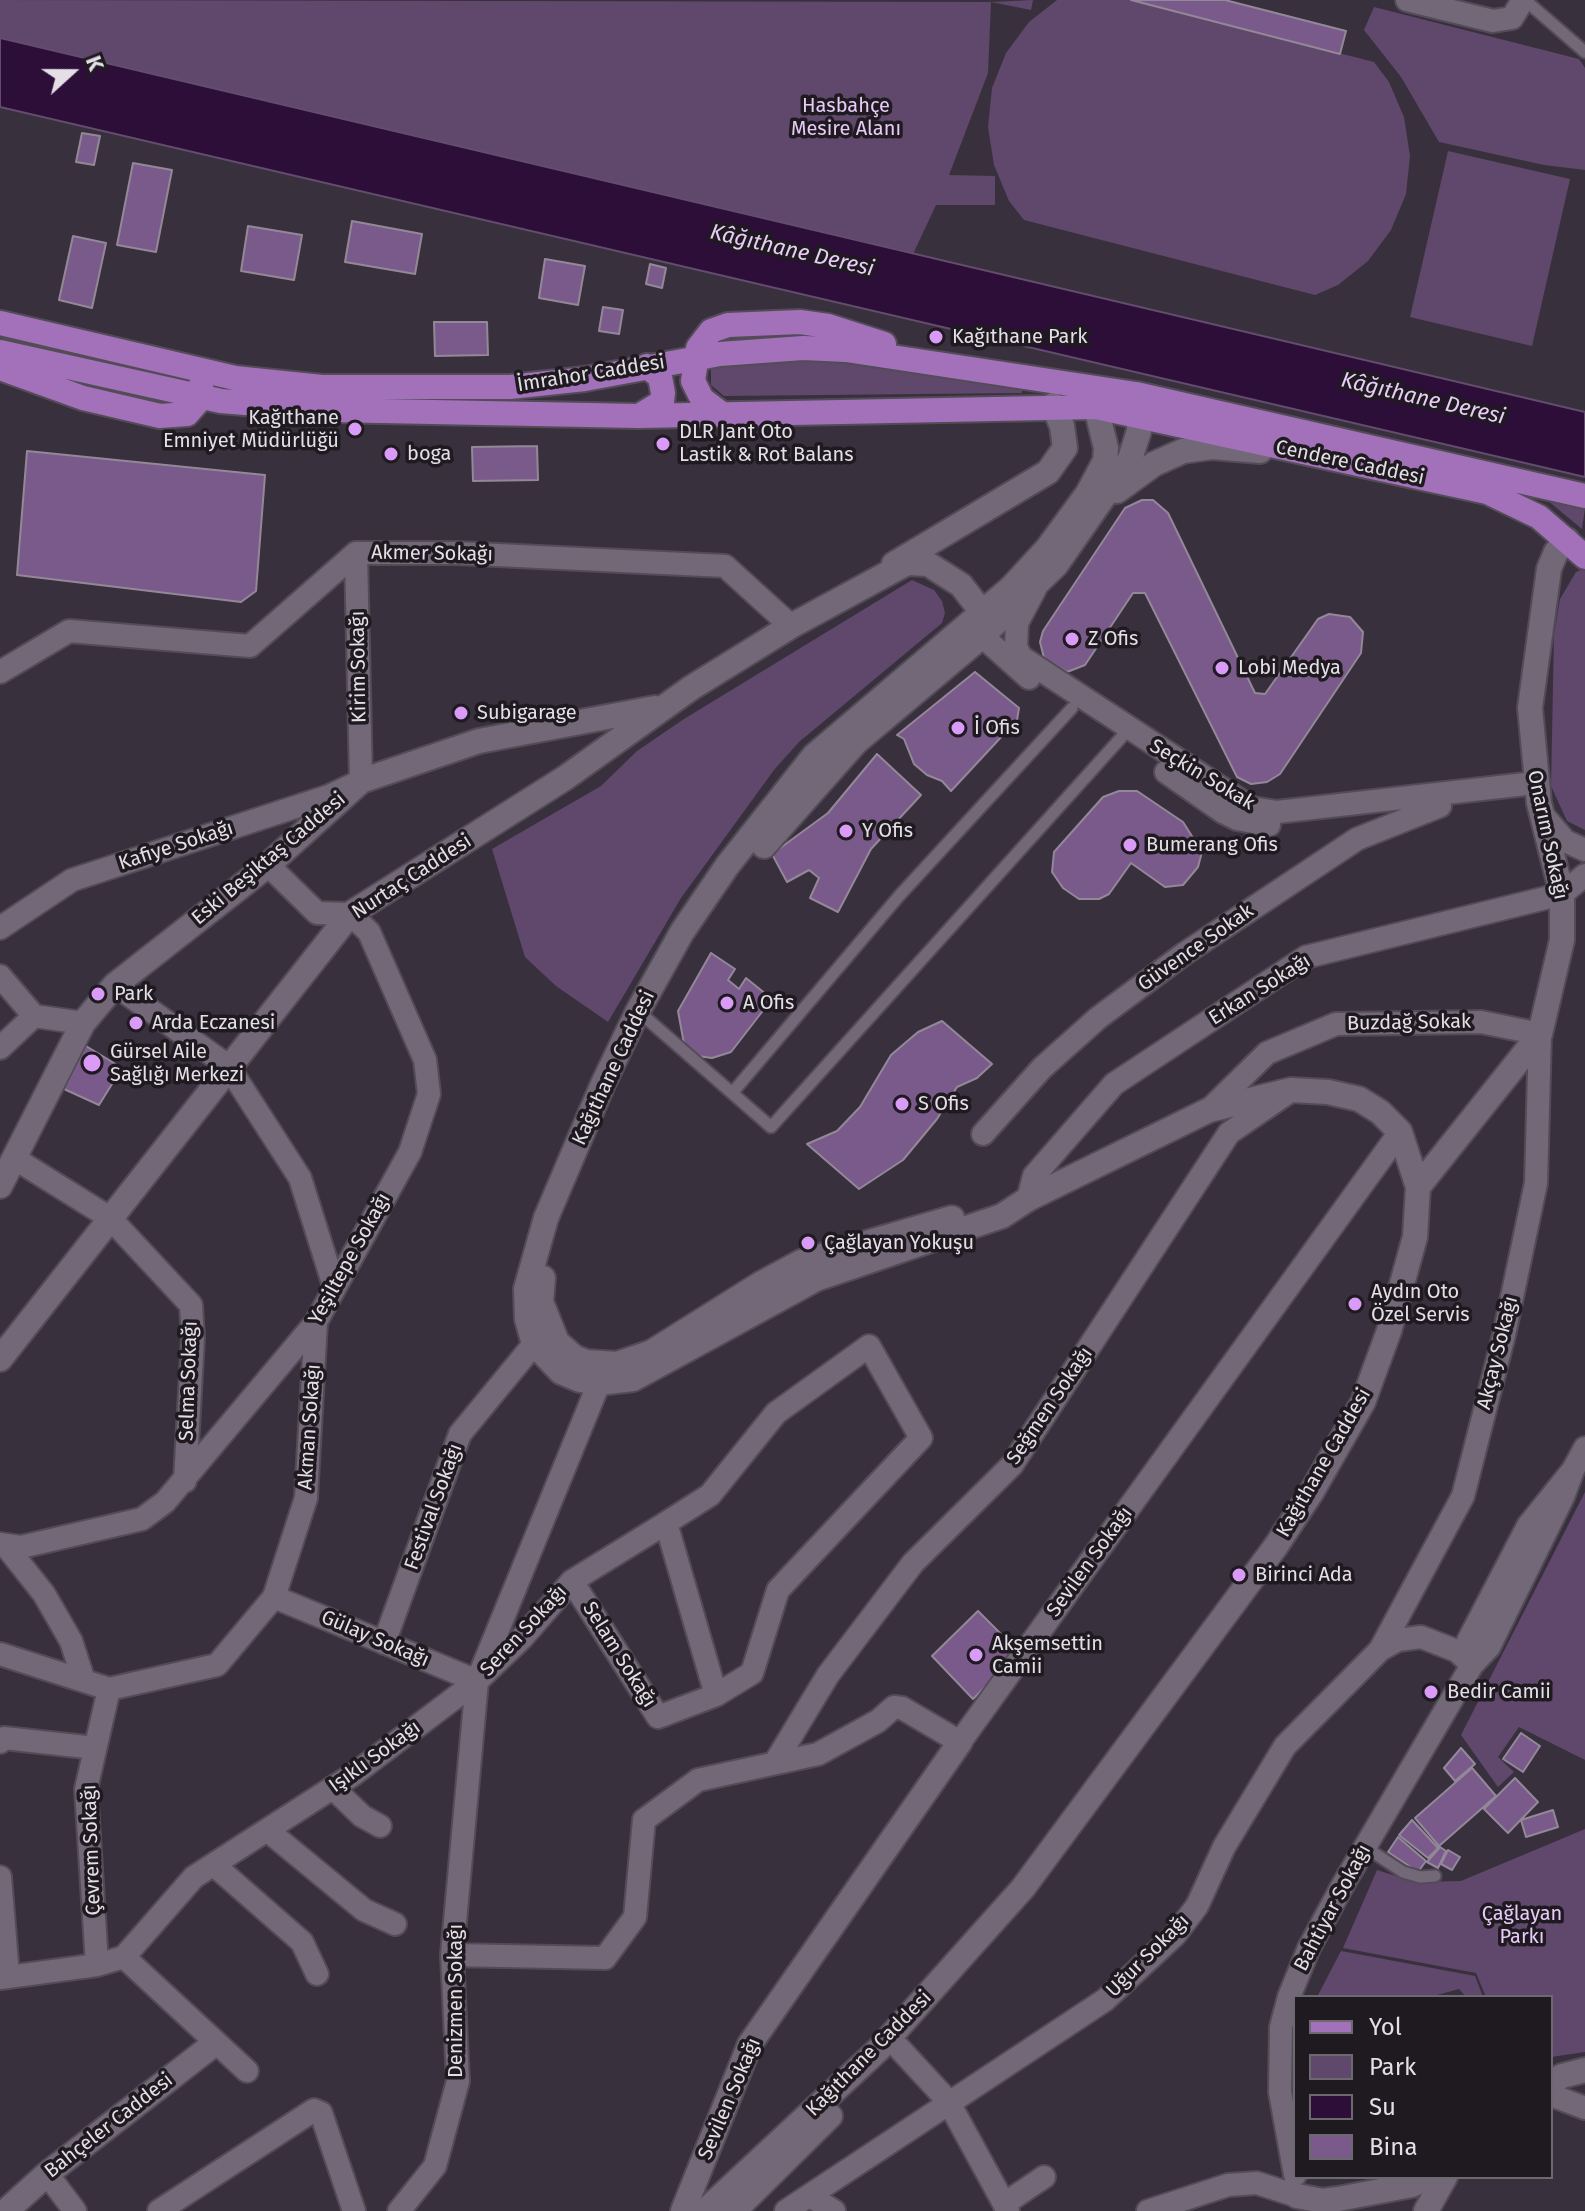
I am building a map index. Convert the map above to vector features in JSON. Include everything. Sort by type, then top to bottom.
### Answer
[{"type":"main road","points":[[722,414],[695,390],[695,357],[711,331],[728,325],[800,322],[828,326],[935,362],[1138,404]]},
{"type":"main road","name":"İmrahor Caddesi","points":[[0,323],[267,383],[322,387],[510,387],[585,379],[695,357]]},
{"type":"main road","name":"İmrahor Caddesi","points":[[0,352],[202,397],[252,405],[397,414],[638,416],[1053,405],[1096,407]]},
{"type":"main road","points":[[638,416],[662,402],[660,377],[647,366]]},
{"type":"main road","points":[[0,368],[71,394],[160,416],[187,414],[202,397],[198,369]]},
{"type":"main road","name":"Cendere Caddesi","points":[[1096,407],[1138,404],[1585,496]]},
{"type":"main road","name":"Cendere Caddesi","points":[[1138,404],[1279,448],[1487,492],[1527,509],[1585,557]]},
{"type":"main road","name":"Kağıthane Caddesi","points":[[542,1337],[525,1303],[529,1271],[546,1218],[644,1015],[712,888],[800,773],[843,729],[1039,582],[1098,509],[1136,448],[1138,404]]},
{"type":"main road","points":[[881,575],[907,553],[1048,472],[1061,458],[1065,439],[1053,405]]},
{"type":"main road","name":"Kağıthane Caddesi","points":[[982,624],[1047,549],[1099,473],[1106,448],[1096,407]]},
{"type":"main road","points":[[1098,509],[1140,473],[1183,451],[1212,447],[1249,451],[1279,448]]},
{"type":"main road","points":[[974,514],[954,535],[950,549],[961,585],[982,624]]},
{"type":"main road","name":"Onarım Sokağı","points":[[1418,1187],[1540,1034],[1562,940],[1562,894],[1538,796],[1530,708],[1549,569],[1556,552],[1567,540]]},
{"type":"main road","points":[[881,575],[916,561],[942,571],[961,585]]},
{"type":"main road","name":"Nurtaç Caddesi","points":[[1,1356],[350,914],[588,761],[661,707],[791,626],[881,575]]},
{"type":"main road","name":"Eski Beşiktaş Caddesi","points":[[0,1186],[17,1160],[83,1023],[115,985],[268,865],[361,781],[479,741],[661,707]]},
{"type":"main road","points":[[550,727],[589,734],[598,746],[588,761]]},
{"type":"main road","points":[[542,1337],[561,1372],[601,1373],[633,1379],[651,1373],[787,1292],[858,1263],[1002,1216],[1028,1199],[1209,1110],[1291,1090],[1328,1092],[1359,1099],[1380,1112],[1400,1132]]},
{"type":"main road","name":"Kağıthane Caddesi","points":[[734,2211],[889,2049],[1023,1888],[1276,1546],[1311,1493],[1363,1402],[1407,1271],[1415,1237],[1418,1187],[1400,1132]]},
{"type":"main road","name":"Sevilen Sokağı","points":[[683,2211],[750,2044],[960,1742]]},
{"type":"main road","name":"Bahçeler Caddesi","points":[[6,2211],[47,2174],[214,2044]]},
{"type":"main road","name":"Kağıthane Caddesi","points":[[705,2211],[889,2049]]},
{"type":"main road","points":[[1553,2082],[1585,2070]]},
{"type":"main road","points":[[1295,2190],[1323,2201],[1412,2185],[1425,2179]]},
{"type":"main road","points":[[1426,2211],[1444,2179]]},
{"type":"main road","points":[[1295,2190],[1320,2211]]},
{"type":"street","points":[[1407,0],[1493,21],[1512,18],[1524,0]]},
{"type":"street","name":"Akmer Sokağı","points":[[0,672],[69,631],[250,646],[356,553],[456,553],[725,566],[791,626]]},
{"type":"street","name":"Kirim Sokağı","points":[[356,553],[361,781]]},
{"type":"street","name":"Seçkin Sokak","points":[[1039,582],[1017,623],[1016,647],[1021,657],[1223,812],[1267,825],[1538,796]]},
{"type":"street","name":"Seçkin Sokak","points":[[982,624],[1011,665],[1072,708],[1228,796],[1265,812],[1538,796]]},
{"type":"street","name":"Kafiye Sokağı","points":[[0,928],[72,880],[329,796],[361,781]]},
{"type":"street","points":[[1538,796],[1565,841],[1585,850]]},
{"type":"street","name":"Güvence Sokak","points":[[983,1134],[1042,1068],[1098,1018],[1184,954],[1357,839],[1440,806]]},
{"type":"street","points":[[268,865],[317,913],[350,914]]},
{"type":"street","points":[[1562,894],[1585,875]]},
{"type":"street","name":"Erkan Sokağı","points":[[1028,1199],[1034,1176],[1114,1084],[1306,957],[1562,894]]},
{"type":"street","name":"Yeşiltepe Sokağı","points":[[3,1545],[21,1547],[142,1519],[165,1502],[316,1322],[410,1152],[429,1094],[425,1060],[369,932],[350,914]]},
{"type":"street","points":[[0,976],[34,1016],[83,1023]]},
{"type":"street","points":[[115,985],[228,1066],[300,1178],[334,1286]]},
{"type":"street","points":[[0,1048],[34,1016]]},
{"type":"street","name":"Buzdağ Sokak","points":[[1209,1110],[1267,1053],[1336,1024],[1481,1022],[1540,1034]]},
{"type":"street","name":"Akçay Sokağı","points":[[1380,1650],[1463,1496],[1504,1335],[1536,1183],[1540,1034]]},
{"type":"street","name":"Seğmen Sokağı","points":[[776,1761],[828,1675],[913,1563],[1012,1465],[1229,1133],[1291,1090]]},
{"type":"street","name":"Sevilen Sokağı","points":[[960,1742],[1400,1132]]},
{"type":"street","name":"Selma Sokağı","points":[[17,1160],[110,1218],[191,1305],[193,1338],[185,1481]]},
{"type":"street","name":"Akman Sokağı","points":[[109,1689],[217,1665],[274,1597],[306,1498],[316,1322]]},
{"type":"street","name":"Festival Sokağı","points":[[384,1643],[460,1434],[542,1337]]},
{"type":"street","name":"Seren Sokağı","points":[[477,1681],[522,1638],[572,1581],[710,1495],[776,1413],[869,1346],[921,1438],[778,1590],[752,1673],[716,1695]]},
{"type":"street","points":[[477,1681],[601,1373]]},
{"type":"street","name":"Bahtiyar Sokağı","points":[[1293,2177],[1280,2092],[1281,2027],[1309,1948],[1472,1665],[1489,1647],[1585,1448]]},
{"type":"street","points":[[666,1523],[716,1695]]},
{"type":"street","points":[[3,1545],[44,1594],[71,1641],[84,1681]]},
{"type":"street","name":"Selam Sokağı","points":[[572,1581],[658,1717],[716,1695]]},
{"type":"street","name":"Gülay Sokağı","points":[[274,1597],[477,1681]]},
{"type":"street","name":"Uğur Sokağı","points":[[786,2211],[1105,2000],[1175,1935],[1197,1906],[1256,1788],[1285,1746],[1380,1650],[1398,1640],[1421,1637],[1457,1651],[1472,1665]]},
{"type":"street","points":[[0,1654],[109,1689]]},
{"type":"street","name":"Işıklı Sokağı","points":[[124,1957],[194,1877],[333,1788],[477,1681]]},
{"type":"street","name":"Denizmen Sokağı","points":[[399,2211],[435,2166],[458,2081],[452,1955],[477,1681]]},
{"type":"street","name":"Çevrem Sokağı","points":[[97,1965],[86,1789],[109,1689]]},
{"type":"street","points":[[452,1955],[605,1958],[635,1917],[644,1820],[698,1780],[818,1754],[878,1721],[894,1707],[902,1708],[960,1742]]},
{"type":"street","points":[[0,1742],[4,1738],[95,1748]]},
{"type":"street","points":[[333,1788],[362,1816],[380,1826]]},
{"type":"street","points":[[267,1830],[364,1910],[395,1924]]},
{"type":"street","points":[[214,1865],[302,1942],[317,1974]]},
{"type":"street","points":[[0,1877],[4,1976],[97,1965],[124,1957],[214,2044],[247,2071]]},
{"type":"street","points":[[889,2049],[948,2101],[1006,2207],[1044,2177]]},
{"type":"street","points":[[1553,2096],[1585,2108]]},
{"type":"street","points":[[159,2211],[314,2110],[321,2113],[354,2211]]},
{"type":"street","points":[[47,2174],[75,2211]]},
{"type":"street","points":[[1148,2211],[1228,2185],[1257,2183],[1295,2190]]},
{"type":"street","points":[[810,2196],[834,2211]]},
{"type":"lane","points":[[1524,0],[1585,52]]},
{"type":"lane","points":[[733,1092],[899,896],[1072,708]]},
{"type":"lane","points":[[644,1015],[771,1127],[1124,735]]},
{"type":"lane","points":[[1365,1847],[1403,1872],[1420,1877],[1435,1876]]},
{"type":"green space","name":"Hasbahçe Mesire Alanı","points":[[0,0],[991,2],[988,73],[949,175],[995,176],[995,205],[936,205],[913,254],[0,38]]},
{"type":"green space","points":[[1033,0],[1031,10],[991,2]]},
{"type":"green space","points":[[1057,0],[1131,0],[1374,62],[1389,82],[1404,117],[1410,156],[1406,194],[1391,230],[1368,261],[1338,285],[1315,295],[1024,220],[1009,201],[994,165],[988,127],[992,88],[1006,53],[1029,22]]},
{"type":"green space","points":[[1374,7],[1579,59],[1585,68],[1585,170],[1544,165],[1439,142],[1401,77],[1364,30]]},
{"type":"green space","points":[[1448,151],[1570,179],[1532,346],[1410,317]]},
{"type":"green space","points":[[800,359],[839,360],[928,373],[1022,389],[1022,393],[724,396],[711,385],[711,370],[715,365]]},
{"type":"green space","points":[[1547,500],[1585,508],[1582,529]]},
{"type":"green space","points":[[1583,569],[1585,830],[1567,821],[1551,786],[1554,635],[1560,599],[1576,572]]},
{"type":"green space","points":[[912,580],[934,590],[942,601],[945,613],[942,623],[799,742],[774,770],[681,898],[608,1022],[556,986],[525,957],[492,849],[601,786],[637,751],[684,719]]},
{"type":"green space","points":[[1585,1492],[1585,1760],[1519,1727],[1498,1757],[1514,1772],[1498,1787],[1461,1735]]},
{"type":"green space","name":"Çağlayan Parkı","points":[[1585,1829],[1585,2052],[1553,2057],[1553,1995],[1485,1995],[1476,1973],[1343,1948],[1377,1870],[1415,1882],[1461,1881]]},
{"type":"green space","points":[[1341,1951],[1475,1976],[1482,1995],[1464,1995],[1459,1989],[1437,1995],[1318,1995]]},
{"type":"water","name":"Kâğıthane Deresi","points":[[0,38],[1585,412],[1585,477],[0,107]]},
{"type":"building","points":[[1131,0],[1225,0],[1346,31],[1340,54]]},
{"type":"building","points":[[82,133],[100,136],[94,165],[76,162]]},
{"type":"building","points":[[133,163],[172,170],[156,252],[117,245]]},
{"type":"building","points":[[352,221],[422,234],[415,274],[345,262]]},
{"type":"building","points":[[248,226],[302,235],[294,280],[241,271]]},
{"type":"building","points":[[73,236],[106,243],[92,308],[59,300]]},
{"type":"building","points":[[545,259],[585,266],[578,305],[539,298]]},
{"type":"building","points":[[650,264],[666,268],[662,288],[646,284]]},
{"type":"building","points":[[603,307],[623,310],[619,334],[599,331]]},
{"type":"building","points":[[434,322],[487,322],[488,355],[435,356]]},
{"type":"building","points":[[537,446],[538,480],[473,481],[472,447]]},
{"type":"building","points":[[27,451],[265,475],[256,591],[241,602],[17,575]]},
{"type":"building","name":"Z Ofis","points":[[1142,500],[1153,500],[1168,513],[1255,693],[1265,694],[1318,619],[1329,614],[1350,617],[1363,632],[1361,653],[1280,774],[1267,782],[1251,784],[1237,777],[1145,593],[1133,593],[1085,665],[1067,672],[1044,658],[1040,642],[1043,631],[1125,508]]},
{"type":"building","name":"İ Ofis","points":[[975,672],[1019,708],[1017,720],[951,791],[942,781],[927,775],[914,764],[904,739],[897,735]]},
{"type":"building","name":"Y Ofis","points":[[877,754],[921,795],[871,849],[838,912],[810,898],[819,878],[809,870],[787,882],[772,854],[828,813]]},
{"type":"building","name":"Bumerang Ofis","points":[[1119,791],[1137,791],[1183,822],[1202,852],[1198,867],[1183,885],[1165,887],[1131,863],[1109,894],[1099,899],[1079,899],[1063,888],[1052,872],[1054,852],[1103,797]]},
{"type":"building","name":"A Ofis","points":[[711,953],[735,969],[728,980],[739,989],[746,978],[772,999],[731,1052],[712,1058],[697,1056],[684,1044],[678,1011]]},
{"type":"building","name":"S Ofis","points":[[942,1021],[992,1064],[977,1078],[957,1087],[937,1119],[903,1160],[859,1189],[807,1144],[837,1131],[860,1107],[891,1055],[918,1032]]},
{"type":"building","points":[[86,1046],[122,1068],[99,1105],[64,1089]]},
{"type":"building","name":"Akşemsettin Camii","points":[[978,1611],[1020,1653],[973,1699],[932,1656]]},
{"type":"building","points":[[1521,1733],[1540,1746],[1523,1772],[1503,1759]]},
{"type":"building","points":[[1461,1748],[1475,1764],[1455,1781],[1444,1768]]},
{"type":"building","points":[[1472,1768],[1496,1796],[1439,1846],[1415,1818]]},
{"type":"building","points":[[1515,1778],[1538,1802],[1508,1833],[1484,1809]]},
{"type":"building","points":[[1553,1810],[1558,1827],[1526,1837],[1521,1820]]},
{"type":"building","points":[[1412,1820],[1438,1848],[1428,1858],[1399,1835]]},
{"type":"building","points":[[1398,1837],[1426,1861],[1418,1872],[1388,1852]]},
{"type":"building","points":[[1440,1847],[1446,1851],[1438,1868],[1427,1862]]},
{"type":"building","points":[[1448,1850],[1460,1857],[1452,1870],[1441,1864]]},
{"type":"place","name":"Kağıthane Park","points":[[936,337]]},
{"type":"place","name":"Kağıthane Emniyet Müdürlüğü","points":[[355,429]]},
{"type":"place","name":"DLR Jant Oto Lastik & Rot Balans","points":[[663,444]]},
{"type":"place","name":"boga","points":[[391,454]]},
{"type":"place","name":"Z Ofis","points":[[1072,639]]},
{"type":"place","name":"Lobi Medya","points":[[1222,668]]},
{"type":"place","name":"Subigarage","points":[[461,713]]},
{"type":"place","name":"İ Ofis","points":[[958,728]]},
{"type":"place","name":"Y Ofis","points":[[846,831]]},
{"type":"place","name":"Bumerang Ofis","points":[[1130,845]]},
{"type":"place","name":"Park","points":[[98,994]]},
{"type":"place","name":"A Ofis","points":[[727,1003]]},
{"type":"place","name":"Arda Eczanesi","points":[[136,1023]]},
{"type":"place","name":"Gürsel Aile Sağlığı Merkezi","points":[[92,1063]]},
{"type":"place","name":"S Ofis","points":[[902,1104]]},
{"type":"place","name":"Çağlayan Yokuşu","points":[[808,1243]]},
{"type":"place","name":"Aydın Oto Özel Servis","points":[[1355,1304]]},
{"type":"place","name":"Birinci Ada","points":[[1239,1575]]},
{"type":"place","name":"Akşemsettin Camii","points":[[976,1655]]},
{"type":"place","name":"Bedir Camii","points":[[1431,1692]]}]
